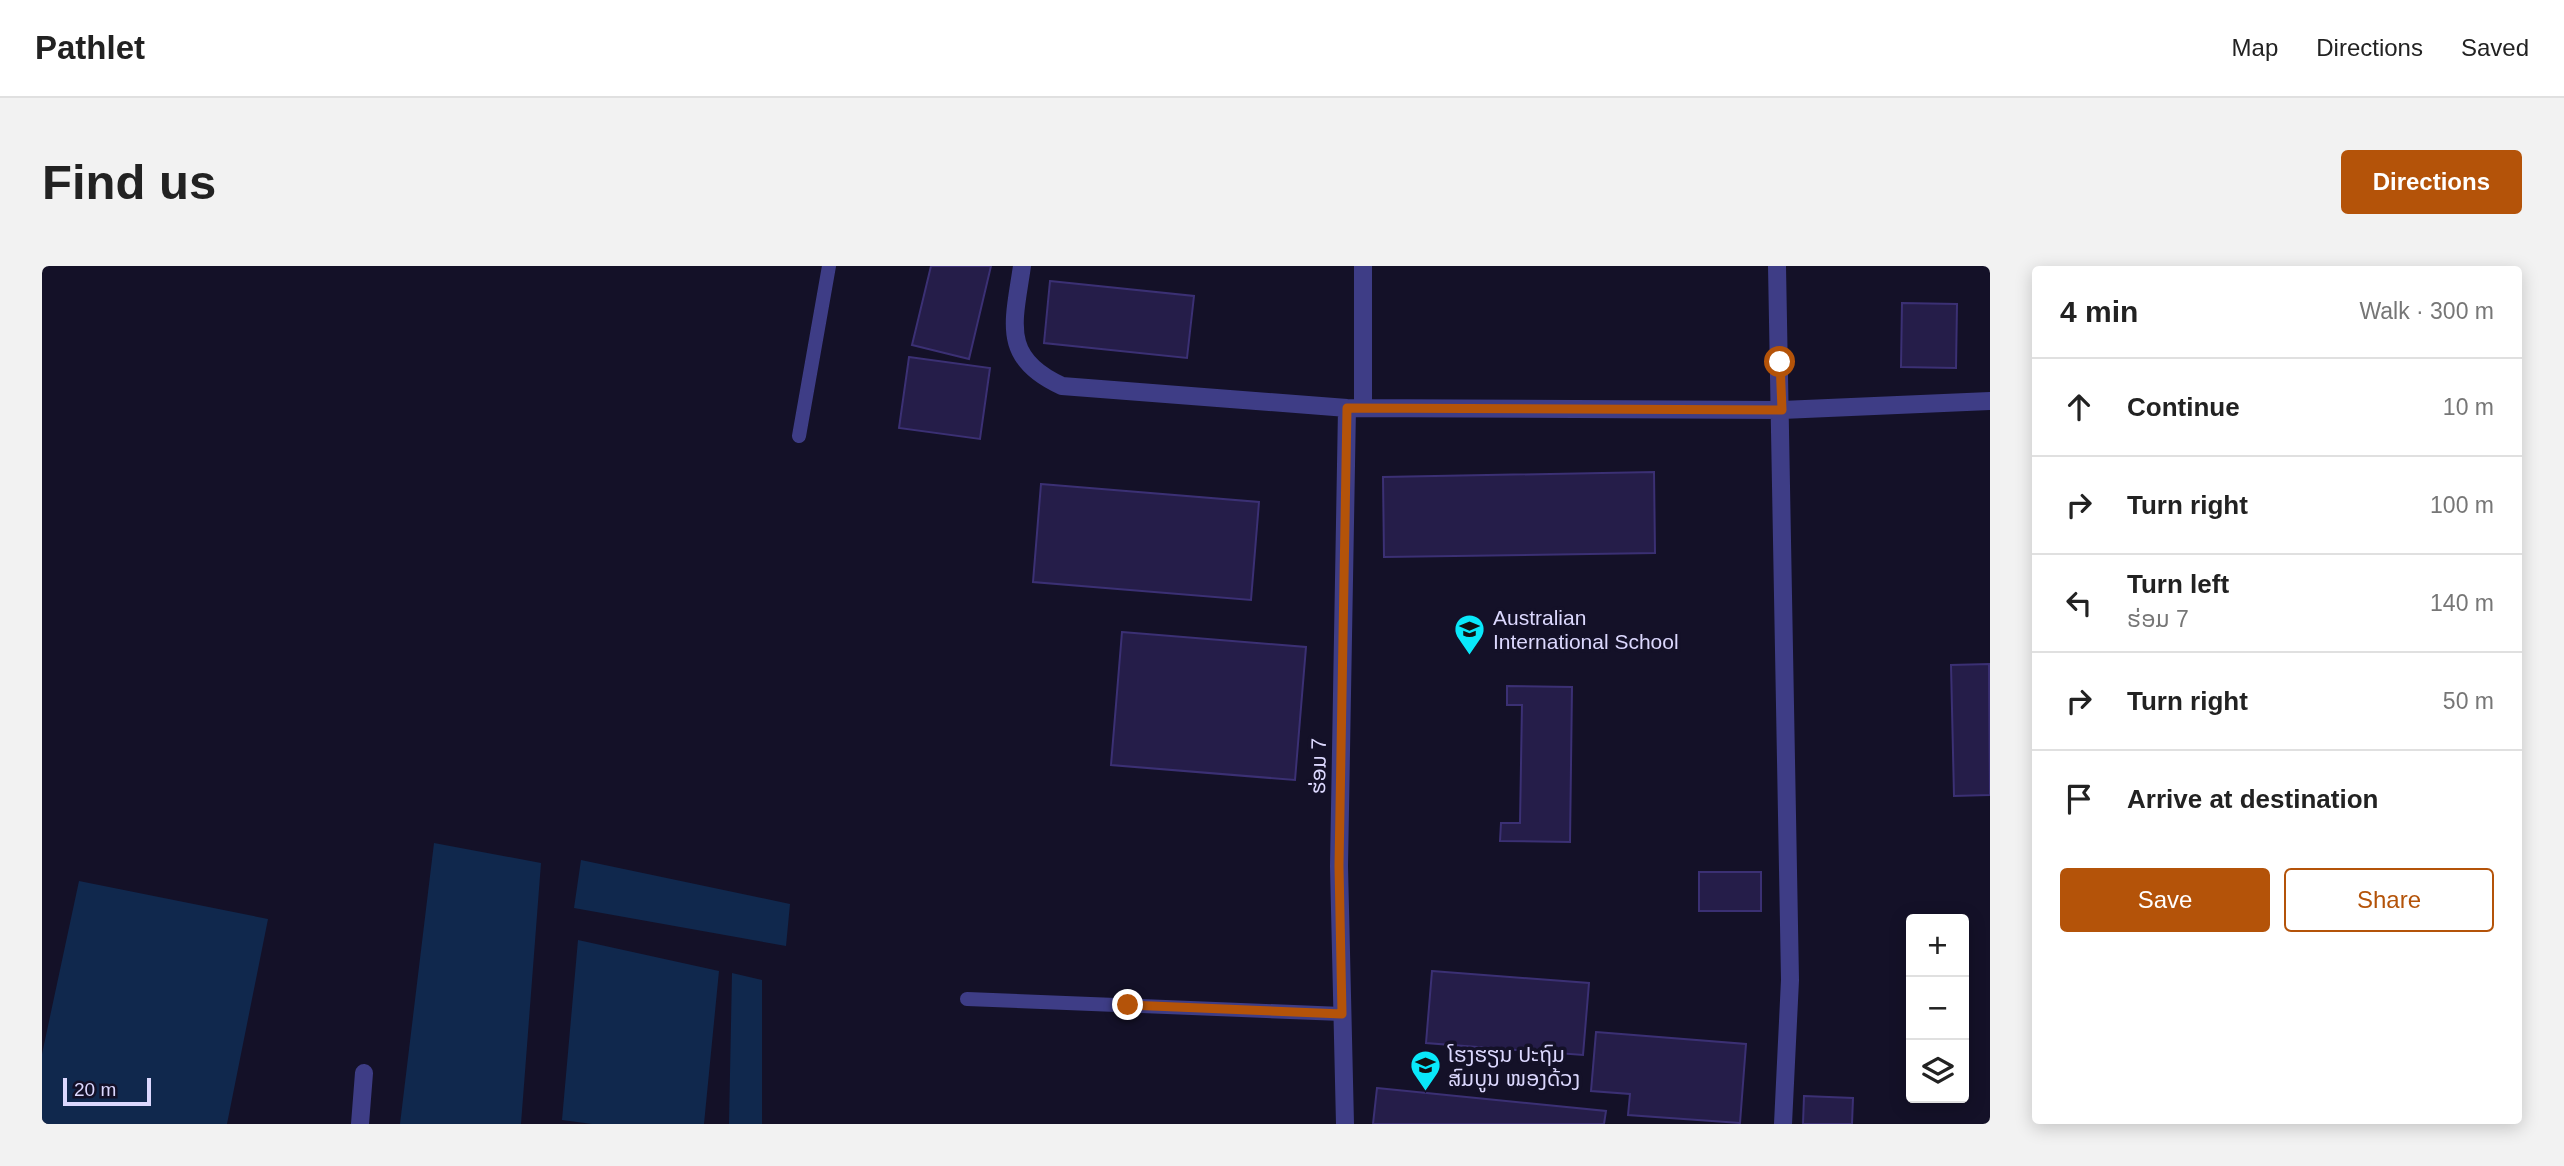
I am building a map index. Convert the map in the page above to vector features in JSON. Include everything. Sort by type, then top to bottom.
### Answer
[{"type":"street","points":[[1022,266],[1013,329],[1015,342],[1024,359],[1040,376],[1062,386],[1355,408],[1782,410],[1990,401]]},
{"type":"street","name":"ຮ່ອມ 7","points":[[1345,1124],[1339,866],[1355,408],[1363,266]]},
{"type":"street","points":[[1777,266],[1782,410],[1790,980],[1783,1124]]},
{"type":"street","points":[[360,1124],[364,1073]]},
{"type":"lane","points":[[799,436],[830,266]]},
{"type":"lane","points":[[967,999],[1342,1014]]},
{"type":"water","points":[[434,843],[541,863],[521,1124],[400,1124]]},
{"type":"water","points":[[581,860],[790,904],[786,946],[574,908]]},
{"type":"water","points":[[79,881],[268,919],[227,1124],[42,1124],[42,1054]]},
{"type":"water","points":[[578,940],[719,971],[704,1124],[592,1124],[562,1120]]},
{"type":"water","points":[[732,973],[762,980],[762,1124],[729,1124]]},
{"type":"building","points":[[931,266],[991,266],[969,359],[912,345]]},
{"type":"building","points":[[1050,281],[1194,296],[1187,358],[1044,343]]},
{"type":"building","points":[[1902,303],[1957,304],[1956,368],[1901,367]]},
{"type":"building","points":[[909,357],[990,368],[980,439],[899,428]]},
{"type":"building","points":[[1654,472],[1655,553],[1384,557],[1383,477]]},
{"type":"building","points":[[1041,484],[1259,502],[1251,600],[1033,582]]},
{"type":"building","points":[[1122,632],[1306,647],[1295,780],[1111,765]]},
{"type":"building","points":[[1989,664],[1990,795],[1954,796],[1951,665]]},
{"type":"building","points":[[1507,686],[1572,687],[1570,842],[1500,841],[1501,823],[1520,823],[1522,705],[1507,705]]},
{"type":"building","points":[[1699,872],[1761,872],[1761,911],[1699,911]]},
{"type":"building","points":[[1432,971],[1589,983],[1583,1055],[1426,1043]]},
{"type":"building","points":[[1596,1032],[1746,1044],[1740,1123],[1628,1115],[1630,1094],[1591,1091]]},
{"type":"building","name":"ໂຮງຮຽນ ປະຖົມ ສົມບູນ ໜອງດ້ວງ","points":[[1377,1088],[1606,1111],[1604,1124],[1373,1124]]},
{"type":"building","points":[[1804,1096],[1853,1098],[1852,1124],[1803,1124]]},
{"type":"place","name":"Australian International School","points":[[1470,656]]},
{"type":"place","name":"ໂຮງຮຽນ ປະຖົມ ສົມບູນ ໜອງດ້ວງ","points":[[1425,1093]]},
{"type":"route","points":[[1128,1005],[1342,1014],[1339,866],[1347,408],[1782,410],[1780,362]]}]
